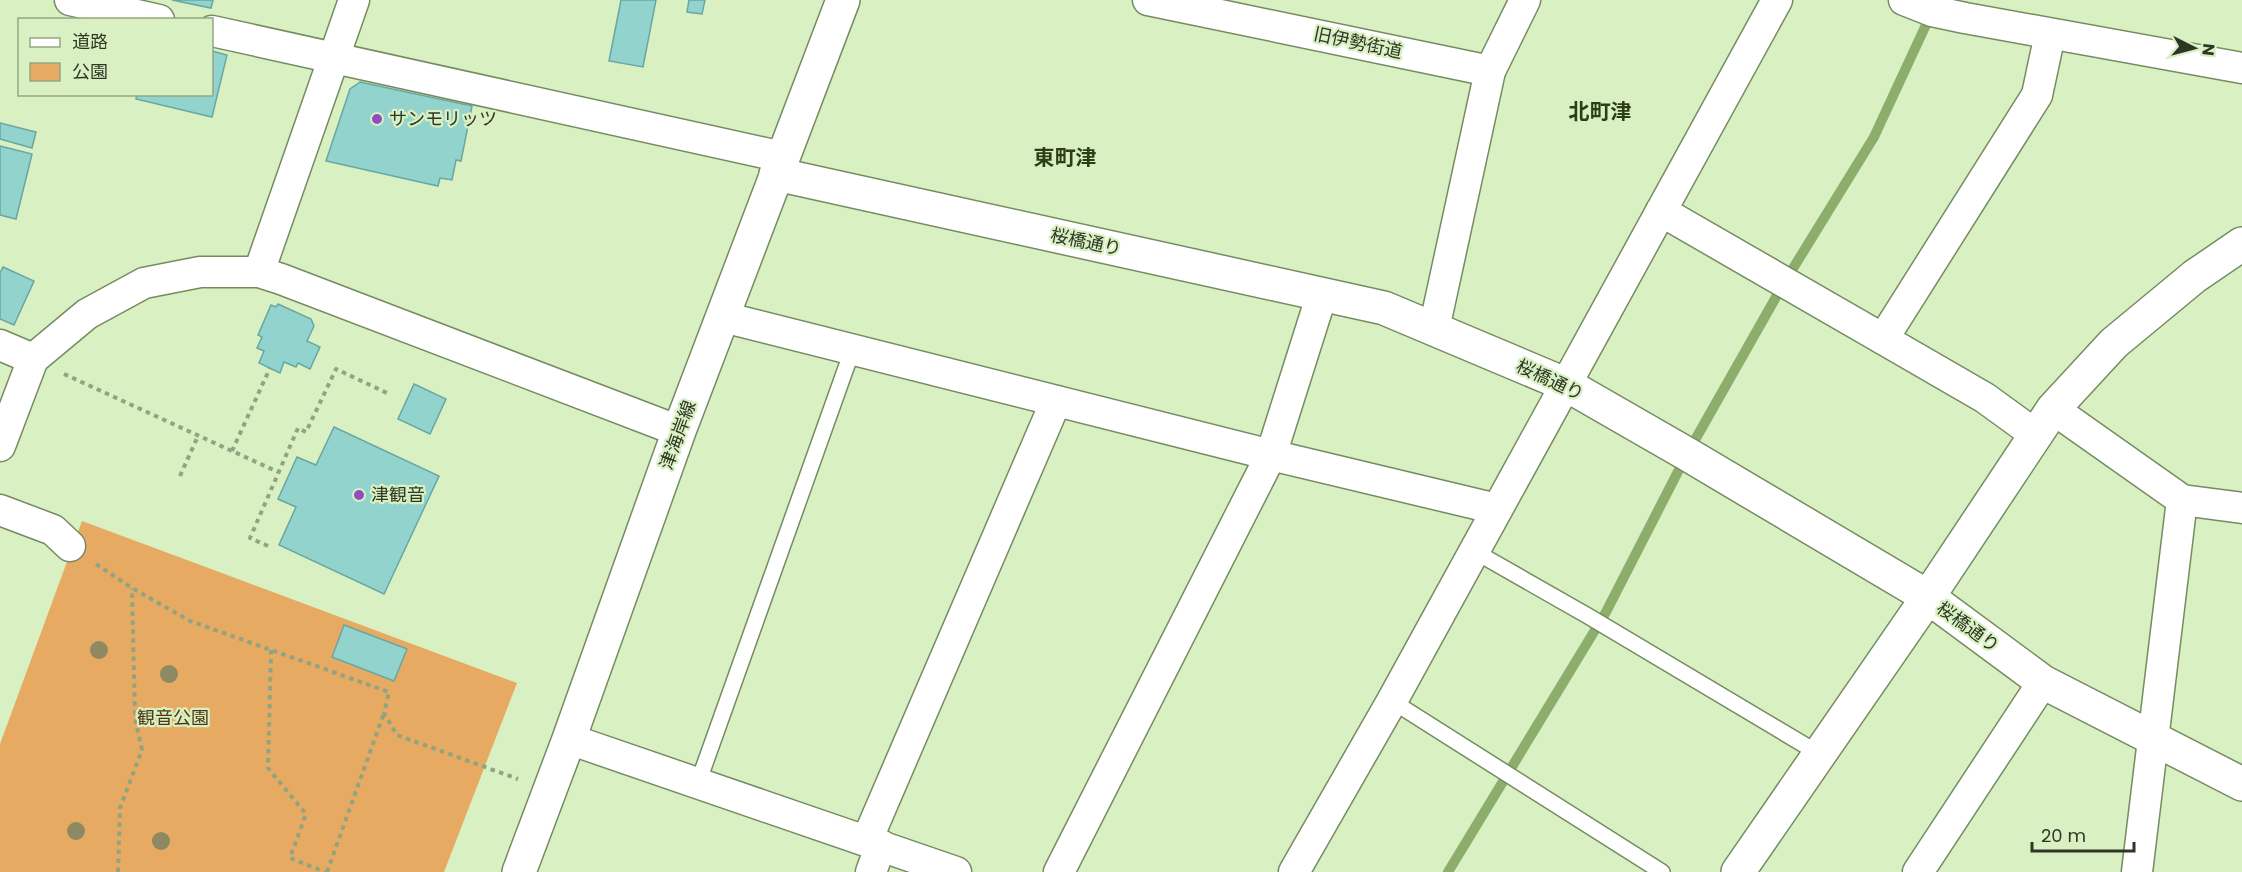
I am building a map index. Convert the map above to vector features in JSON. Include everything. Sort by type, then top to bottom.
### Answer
[{"type":"street","points":[[70,0],[150,18]]},
{"type":"street","points":[[258,272],[354,0]]},
{"type":"street","name":"津海岸線","points":[[519,872],[679,431],[843,0]]},
{"type":"street","name":"旧伊勢街道","points":[[1148,0],[1490,71]]},
{"type":"street","points":[[1434,329],[1490,71],[1525,0]]},
{"type":"street","points":[[1294,872],[1392,701],[1778,0]]},
{"type":"street","points":[[1904,0],[1932,11],[2242,68]]},
{"type":"street","points":[[213,31],[333,57],[779,165]]},
{"type":"street","points":[[1883,339],[2037,95],[2050,34]]},
{"type":"street","name":"桜橋通り","points":[[779,165],[1384,308],[1567,385],[1928,597],[2043,682],[2242,784]]},
{"type":"street","points":[[1661,211],[1985,398],[2045,422],[2182,500],[2242,508]]},
{"type":"street","points":[[1738,872],[1818,753],[1928,597],[2045,422],[2114,343],[2195,276],[2242,244]]},
{"type":"street","points":[[0,446],[15,351],[144,283],[200,272],[258,272],[679,431]]},
{"type":"street","points":[[1059,872],[1271,455],[1322,294]]},
{"type":"street","points":[[723,317],[1271,455],[1497,509]]},
{"type":"street","points":[[873,852],[1056,401]]},
{"type":"street","points":[[2137,872],[2182,500]]},
{"type":"street","points":[[0,510],[53,530],[70,546]]},
{"type":"street","points":[[1918,872],[2043,682]]},
{"type":"street","points":[[569,739],[698,783],[873,852],[956,872]]},
{"type":"lane","points":[[698,783],[852,351]]},
{"type":"lane","points":[[1474,551],[1614,631],[1818,753]]},
{"type":"lane","points":[[1392,701],[1662,872]]},
{"type":"path","points":[[15,351],[278,472]]},
{"type":"path","points":[[232,451],[270,368]]},
{"type":"path","points":[[268,546],[250,538],[298,429],[306,432],[336,369],[387,393]]},
{"type":"path","points":[[180,476],[198,436]]},
{"type":"path","points":[[70,546],[132,588],[190,621],[272,650],[389,692],[384,713],[326,872],[290,858],[306,814],[268,768],[272,650]]},
{"type":"path","points":[[118,872],[120,808],[142,750],[135,718],[132,588]]},
{"type":"path","points":[[384,713],[397,735],[549,790]]},
{"type":"green space","name":"観音公園","points":[[82,521],[517,683],[444,872],[0,872],[0,744]]},
{"type":"building","points":[[172,0],[213,0],[211,8]]},
{"type":"building","points":[[621,0],[656,0],[643,67],[609,61]]},
{"type":"building","points":[[689,0],[705,0],[702,14],[687,12]]},
{"type":"building","points":[[213,51],[227,55],[212,117],[136,99],[137,96],[213,96]]},
{"type":"building","points":[[360,82],[472,106],[461,161],[456,160],[452,180],[440,178],[438,186],[326,161],[350,89]]},
{"type":"building","points":[[0,123],[36,132],[32,148],[0,139]]},
{"type":"building","points":[[0,146],[32,154],[16,219],[0,215]]},
{"type":"building","points":[[3,267],[34,281],[14,325],[0,319],[0,273]]},
{"type":"building","points":[[278,304],[311,319],[314,326],[307,341],[320,347],[310,369],[298,363],[296,367],[284,362],[280,373],[259,363],[264,351],[257,348],[262,337],[258,335],[271,305],[276,307]]},
{"type":"building","points":[[414,384],[446,399],[430,434],[398,419]]},
{"type":"building","points":[[334,427],[439,476],[384,594],[279,545],[296,507],[278,499],[297,457],[316,465]]},
{"type":"building","points":[[344,625],[407,649],[394,681],[332,657]]},
{"type":"waterway","points":[[1448,872],[1606,612],[1687,454],[1784,283],[1874,137],[1931,14]]},
{"type":"place","name":"サンモリッツ","points":[[377,119]]},
{"type":"place","name":"津観音","points":[[359,495]]},
{"type":"district","name":"北町津","points":[[1600,112]]},
{"type":"district","name":"東町津","points":[[1065,158]]}]
